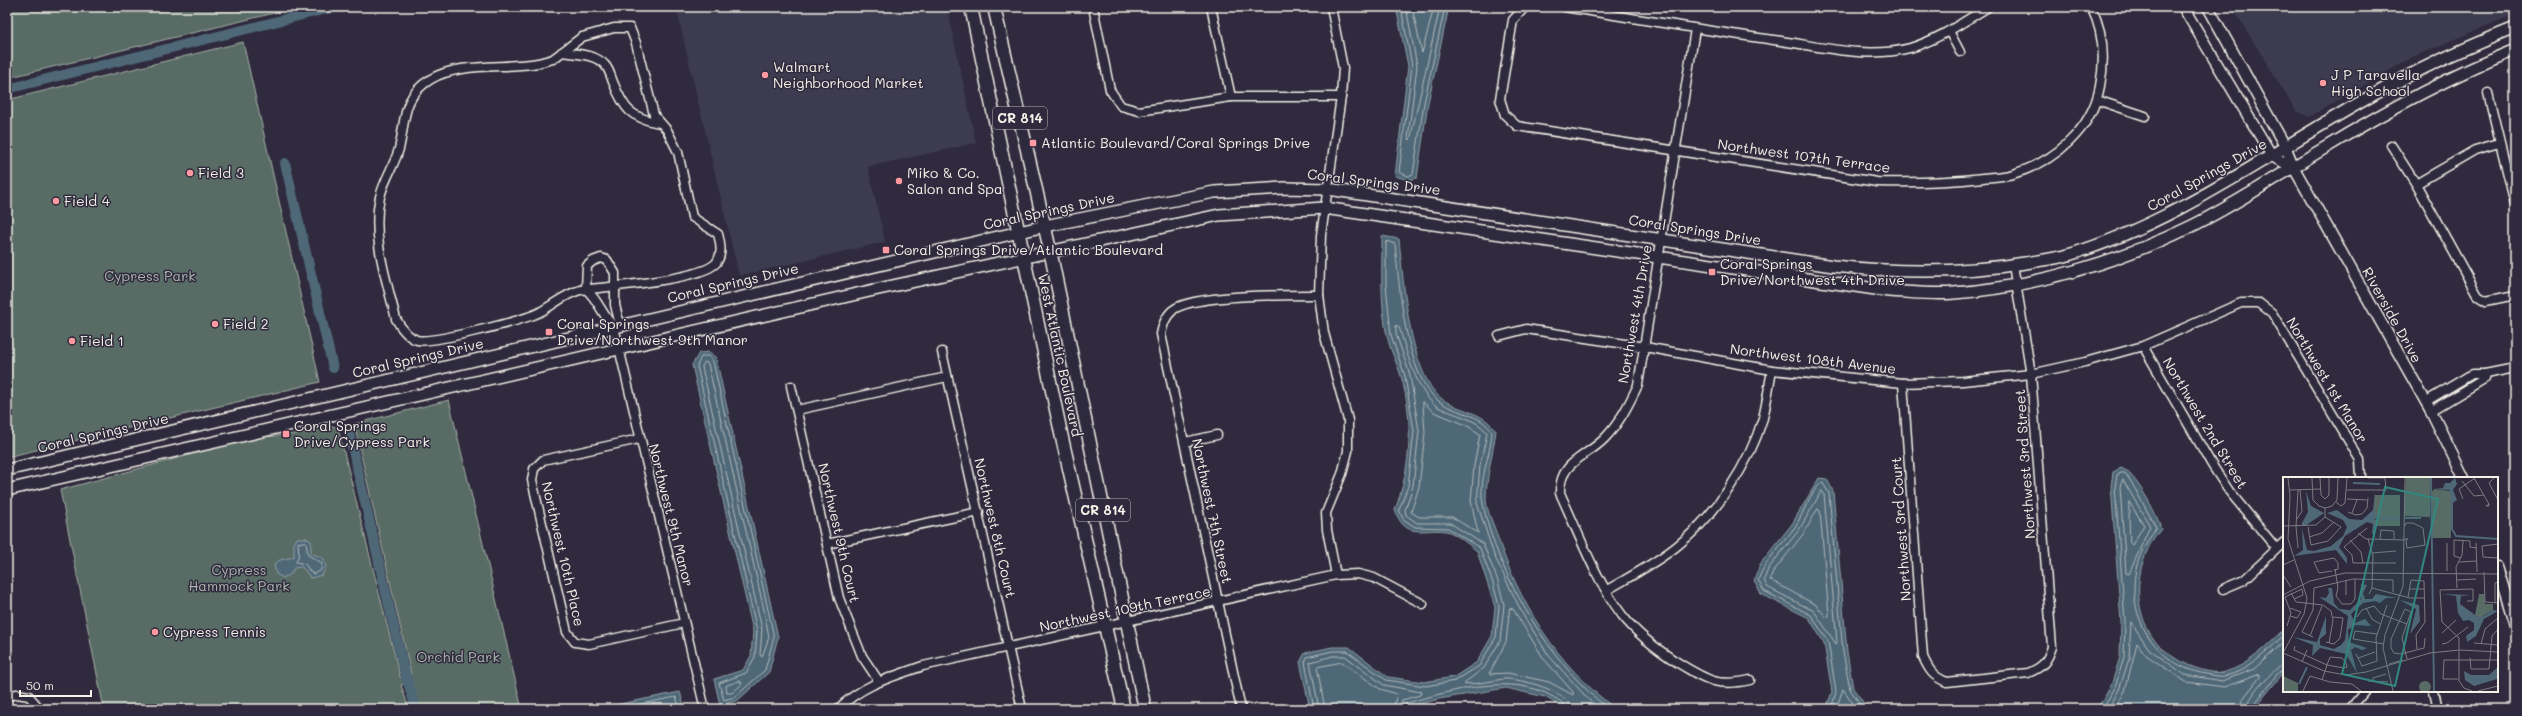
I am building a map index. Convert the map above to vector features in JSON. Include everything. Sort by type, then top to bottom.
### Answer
[{"type":"main road","name":"West Atlantic Boulevard","points":[[971,7],[1023,257],[1124,709]]},
{"type":"main road","name":"West Atlantic Boulevard","points":[[994,7],[1045,226],[1145,709]]},
{"type":"main road","name":"Coral Springs Drive","points":[[7,470],[1018,232],[1214,192],[1284,188],[1328,190],[1662,240],[1890,272],[1952,272],[2013,265],[2063,256],[2113,240],[2181,210],[2395,82],[2462,49],[2515,28]]},
{"type":"main road","points":[[7,490],[1050,250],[1218,215],[1324,208],[1889,291],[1953,293],[2017,285],[2118,257],[2190,227],[2406,102],[2470,68],[2515,50]]},
{"type":"street","points":[[1093,7],[1110,90],[1121,106],[1139,112],[1231,97],[1341,97]]},
{"type":"street","points":[[1211,7],[1231,97]]},
{"type":"street","points":[[1331,7],[1343,68],[1341,97],[1320,235],[1319,295],[1326,346],[1348,420],[1348,451],[1342,474],[1326,513],[1327,530],[1336,575]]},
{"type":"street","name":"Northwest 107th Terrace","points":[[1525,7],[1513,20],[1500,99],[1505,115],[1517,126],[1877,182],[1924,183],[2012,174],[2040,163],[2065,147],[2083,125],[2097,100],[2103,69],[2103,43],[2091,7]]},
{"type":"street","points":[[1565,7],[1695,29],[1853,52],[1883,52],[1910,48],[1949,31],[1988,7]]},
{"type":"street","points":[[2183,7],[2272,156],[2294,168]]},
{"type":"street","name":"Riverside Drive","points":[[2208,7],[2286,148],[2294,168],[2431,411],[2464,477]]},
{"type":"street","points":[[614,28],[630,28],[636,43],[654,115],[660,122],[678,152],[692,217],[718,234],[721,254],[711,268],[697,272],[616,286],[586,289],[565,294],[540,312],[524,318],[427,341],[417,340],[402,330],[396,319],[380,248],[379,200],[382,186],[398,151],[405,110],[411,97],[421,86],[447,72],[464,69],[520,67],[553,59],[582,36],[614,28]]},
{"type":"street","name":"Northwest 4th Drive","points":[[1608,590],[1595,569],[1560,493],[1560,481],[1567,468],[1604,440],[1624,415],[1638,385],[1660,258],[1675,151],[1695,29]]},
{"type":"street","points":[[1949,31],[1960,52]]},
{"type":"street","points":[[562,52],[596,58],[605,65],[622,104],[631,113],[645,120],[660,122]]},
{"type":"street","points":[[2488,93],[2515,204]]},
{"type":"street","points":[[2097,100],[2145,116]]},
{"type":"street","points":[[2416,184],[2475,150],[2499,142]]},
{"type":"street","points":[[2391,145],[2416,184],[2478,296],[2486,301],[2515,295]]},
{"type":"street","points":[[601,258],[607,260],[612,266],[616,286],[615,305],[619,321],[614,327],[605,318],[597,299],[586,289],[587,266],[593,261],[601,258]]},
{"type":"street","name":"Northwest 3rd Street","points":[[1930,672],[1937,679],[1947,682],[2028,673],[2047,663],[2052,647],[2031,374],[2013,265]]},
{"type":"street","name":"Northwest 7th Street","points":[[1241,709],[1161,334],[1165,319],[1174,310],[1188,304],[1270,296],[1319,295]]},
{"type":"street","name":"Northwest 108th Avenue","points":[[1499,336],[1526,329],[1645,347],[1772,370],[1903,383],[1963,381],[2031,374],[2143,346],[2241,303],[2259,303]]},
{"type":"street","name":"Northwest 1st Manor","points":[[2259,303],[2272,313],[2360,460],[2361,477]]},
{"type":"street","name":"Northwest 9th Manor","points":[[614,327],[639,439],[705,709]]},
{"type":"street","name":"Northwest 2nd Street","points":[[2143,346],[2212,465],[2229,491],[2276,548]]},
{"type":"street","name":"Northwest 8th Court","points":[[942,352],[1022,709]]},
{"type":"street","points":[[2425,402],[2472,374],[2485,374],[2515,368]]},
{"type":"street","points":[[1750,680],[1728,685],[1715,682],[1669,657],[1645,638],[1622,615],[1608,590],[1678,546],[1705,518],[1733,481],[1750,449],[1763,418],[1772,370]]},
{"type":"street","points":[[2431,411],[2484,379],[2485,374]]},
{"type":"street","points":[[797,410],[947,377]]},
{"type":"street","name":"Northwest 3rd Court","points":[[1903,383],[1923,657],[1930,672]]},
{"type":"street","name":"Northwest 9th Court","points":[[791,386],[840,598],[862,656],[878,680]]},
{"type":"street","points":[[1185,442],[1217,435]]},
{"type":"street","name":"Northwest 10th Place","points":[[639,439],[543,460],[534,469],[532,480],[565,625],[567,632],[575,642],[589,644],[684,622]]},
{"type":"street","points":[[827,544],[979,512]]},
{"type":"street","points":[[2223,589],[2244,580],[2283,543]]},
{"type":"street","points":[[2498,570],[2515,625]]},
{"type":"street","name":"Northwest 109th Terrace","points":[[838,709],[852,695],[878,680],[923,666],[1336,575],[1358,574],[1374,578],[1423,604]]},
{"type":"street","points":[[2350,709],[2364,692]]},
{"type":"street","points":[[2434,692],[2438,709]]},
{"type":"street","points":[[7,696],[17,694],[30,696],[40,709]]},
{"type":"shaded area","points":[[676,7],[947,7],[976,143],[868,167],[885,242],[739,276]]},
{"type":"shaded area","name":"J P Taravella High School","points":[[2232,7],[2515,7],[2515,14],[2413,57],[2309,117],[2296,111]]},
{"type":"green space","points":[[7,7],[299,7],[7,78]]},
{"type":"green space","name":"Cypress Park","points":[[243,42],[320,382],[7,457],[7,100]]},
{"type":"green space","name":"Cypress Hammock Park","points":[[449,400],[522,709],[419,709],[412,681],[401,685],[409,709],[104,709],[60,490],[252,438],[296,434],[333,426],[338,428],[400,677],[411,674],[354,424]]},
{"type":"water","points":[[1396,7],[1449,7],[1428,103],[1417,178],[1408,180],[1395,176],[1408,66]]},
{"type":"water","points":[[1382,236],[1399,239],[1406,300],[1415,348],[1422,369],[1431,387],[1442,399],[1485,419],[1496,431],[1488,474],[1486,500],[1490,517],[1515,582],[1542,630],[1558,652],[1595,692],[1616,709],[1565,709],[1545,697],[1506,688],[1439,699],[1401,709],[1310,709],[1300,662],[1305,653],[1332,647],[1349,647],[1388,677],[1424,682],[1454,677],[1477,662],[1492,636],[1495,607],[1477,551],[1450,532],[1437,530],[1415,531],[1409,529],[1404,526],[1395,510],[1405,477],[1409,444],[1409,427],[1405,393],[1401,376],[1388,341],[1383,312]]},
{"type":"water","points":[[709,352],[716,358],[778,637],[769,672],[737,701],[720,705],[714,679],[743,670],[751,656],[753,631],[692,365],[699,353]]},
{"type":"water","points":[[2121,468],[2133,477],[2145,494],[2161,528],[2152,541],[2146,554],[2141,569],[2139,584],[2139,599],[2142,614],[2147,628],[2157,644],[2179,660],[2189,665],[2201,670],[2220,673],[2242,665],[2264,649],[2283,631],[2283,673],[2254,709],[2097,709],[2111,686],[2120,657],[2121,622],[2111,486],[2113,472]]},
{"type":"water","points":[[1819,478],[1827,479],[1833,491],[1847,652],[1853,688],[1868,709],[1826,709],[1832,692],[1824,643],[1809,618],[1761,594],[1754,581],[1760,564],[1792,524]]},
{"type":"water","points":[[297,538],[306,538],[311,541],[311,553],[324,559],[326,567],[322,575],[311,578],[302,567],[294,568],[291,574],[283,578],[276,574],[274,564],[280,560],[294,557],[294,544]]},
{"type":"water","points":[[680,692],[685,709],[595,709]]},
{"type":"waterway","points":[[7,89],[334,7]]},
{"type":"waterway","points":[[285,163],[333,368]]},
{"type":"waterway","points":[[349,433],[403,666],[416,709]]},
{"type":"place","name":"Walmart Neighborhood Market","points":[[765,75]]},
{"type":"place","name":"J P Taravella High School","points":[[2323,83]]},
{"type":"place","name":"Atlantic Boulevard/Coral Springs Drive","points":[[1033,143]]},
{"type":"place","name":"Field 3","points":[[190,173]]},
{"type":"place","name":"Miko & Co. Salon and Spa","points":[[899,181]]},
{"type":"place","name":"Field 4","points":[[56,201]]},
{"type":"place","name":"Coral Springs Drive/Atlantic Boulevard","points":[[886,250]]},
{"type":"place","name":"Coral Springs Drive/Northwest 4th Drive","points":[[1712,272]]},
{"type":"place","name":"Field 2","points":[[215,324]]},
{"type":"place","name":"Coral Springs Drive/Northwest 9th Manor","points":[[549,332]]},
{"type":"place","name":"Field 1","points":[[72,341]]},
{"type":"place","name":"Coral Springs Drive/Cypress Park","points":[[286,434]]},
{"type":"place","name":"Cypress Tennis","points":[[155,632]]},
{"type":"park label","name":"Orchid Park","points":[[458,657]]}]
